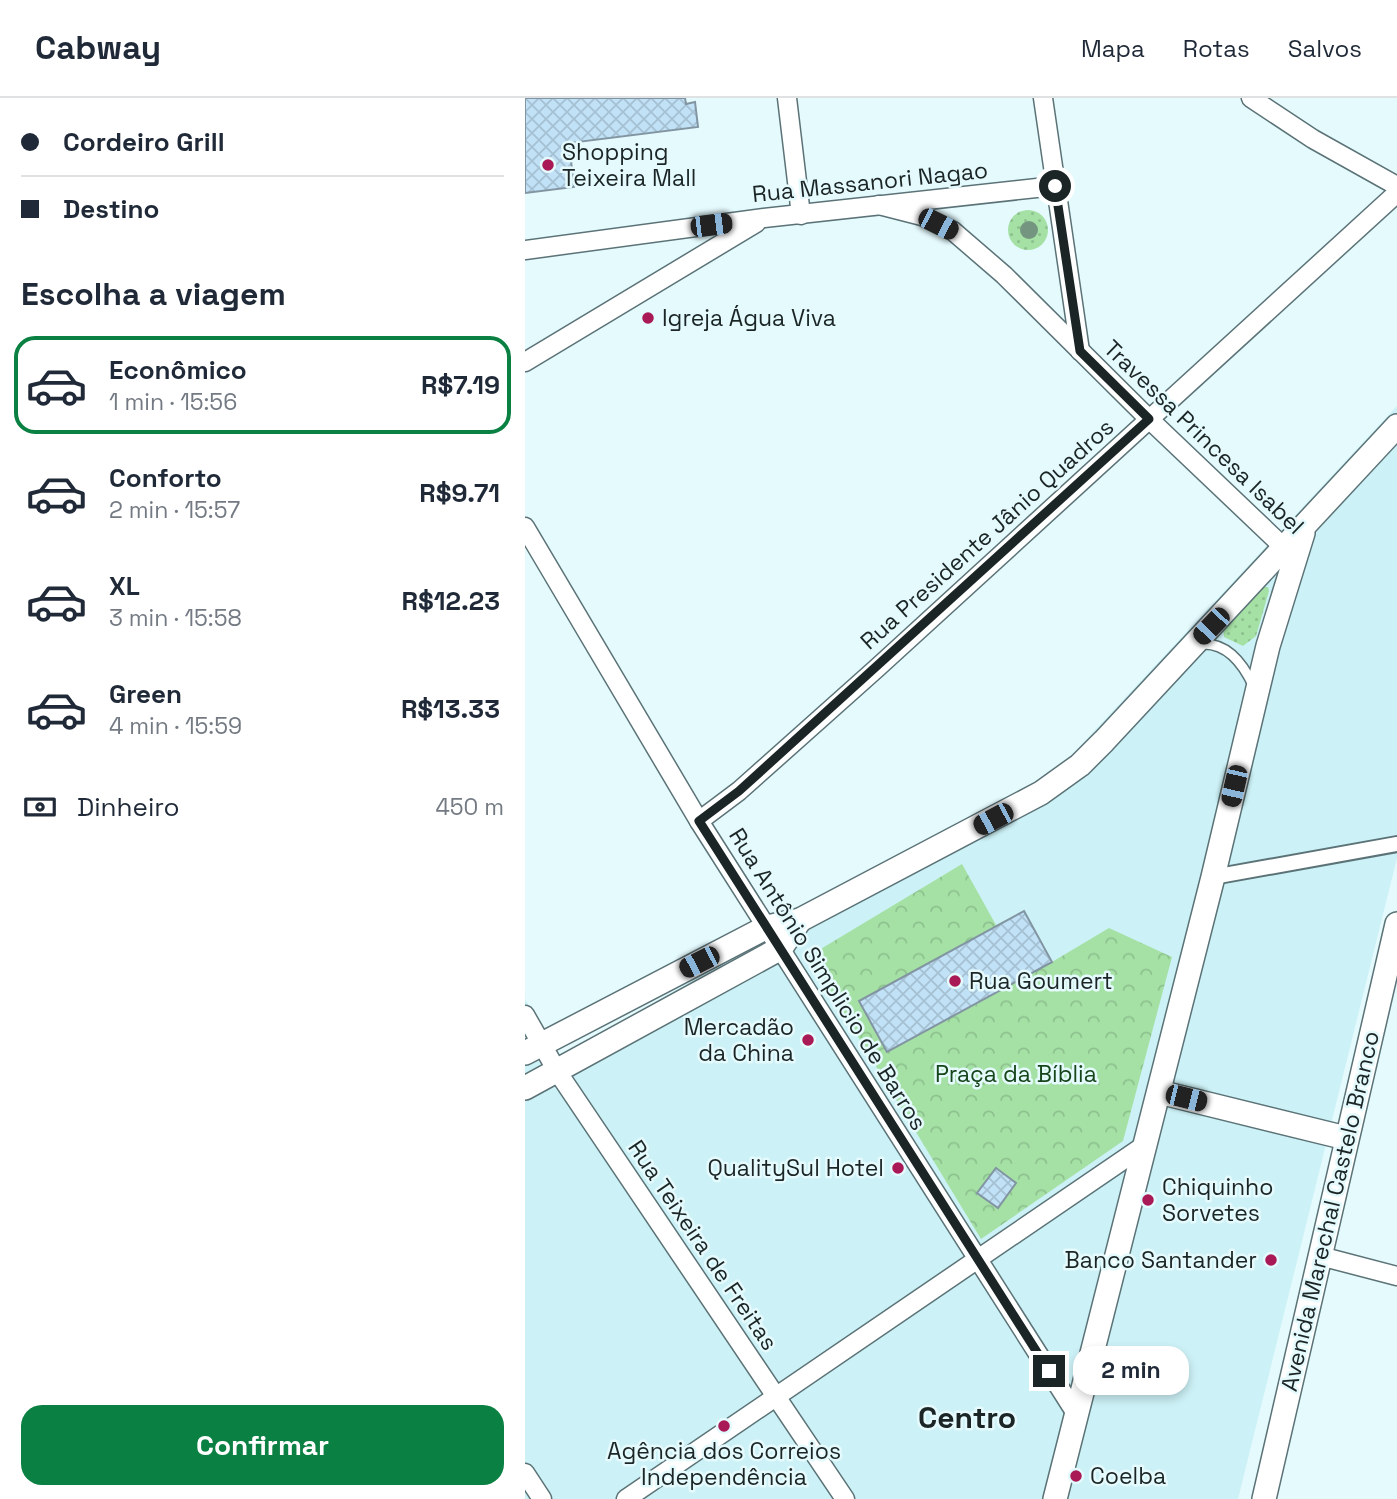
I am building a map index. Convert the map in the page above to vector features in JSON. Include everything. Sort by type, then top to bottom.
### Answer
[{"type":"street","points":[[787,98],[801,215]]},
{"type":"street","points":[[1043,98],[1080,351]]},
{"type":"street","points":[[1251,98],[1313,139],[1397,186]]},
{"type":"street","name":"Rua Massanori Nagao","points":[[525,250],[764,218],[1055,186]]},
{"type":"street","name":"Rua Presidente Jânio Quadros","points":[[699,821],[739,791],[1397,193]]},
{"type":"street","name":"Travessa Princesa Isabel","points":[[879,205],[922,216],[953,232],[1004,275],[1290,554]]},
{"type":"street","points":[[525,362],[764,218]]},
{"type":"street","points":[[1055,1499],[1213,877],[1290,554],[1304,529],[1397,426]]},
{"type":"street","name":"Rua Antônio Simplicio de Barros","points":[[525,527],[699,821],[1077,1415]]},
{"type":"street","points":[[533,1048],[767,927],[800,920],[1041,793],[1096,749],[1193,645],[1290,554]]},
{"type":"street","points":[[1213,877],[1397,844]]},
{"type":"street","points":[[525,1088],[781,948],[800,920]]},
{"type":"street","name":"Avenida Marechal Castelo Branco","points":[[1263,1499],[1397,924]]},
{"type":"street","name":"Rua Teixeira de Freitas","points":[[525,1015],[533,1048],[558,1071],[845,1499]]},
{"type":"street","points":[[1159,1092],[1346,1138]]},
{"type":"street","points":[[627,1499],[1145,1145]]},
{"type":"street","points":[[1320,1256],[1397,1276]]},
{"type":"street","points":[[525,1473],[542,1499]]},
{"type":"lane","points":[[1193,645],[1212,643],[1230,652],[1246,670],[1256,694]]},
{"type":"shaded area","points":[[1397,406],[1397,858],[1238,1499],[525,1499],[525,999],[559,1057],[1056,772]]},
{"type":"green space","points":[[1028,210],[1042,216],[1048,230],[1042,244],[1028,250],[1014,244],[1008,230],[1014,216]]},
{"type":"green space","points":[[1263,587],[1268,587],[1269,591],[1256,636],[1243,646],[1224,637],[1223,628]]},
{"type":"green space","name":"Praça da Bíblia","points":[[962,864],[996,925],[1024,911],[1052,962],[1109,928],[1172,957],[1123,1141],[981,1239],[809,956]]},
{"type":"building","name":"Shopping Teixeira Mall","points":[[525,98],[685,98],[686,104],[695,102],[698,127],[569,143],[574,187],[525,193]]},
{"type":"building","name":"Rua Goumert","points":[[1024,911],[1052,962],[887,1052],[859,1001]]},
{"type":"building","points":[[996,1168],[1016,1183],[998,1208],[977,1193]]},
{"type":"place","name":"Shopping Teixeira Mall","points":[[548,165]]},
{"type":"place","name":"Igreja Água Viva","points":[[648,318]]},
{"type":"place","name":"Rua Goumert","points":[[955,981]]},
{"type":"place","name":"Mercadão da China","points":[[808,1040]]},
{"type":"place","name":"QualitySul Hotel","points":[[898,1168]]},
{"type":"place","name":"Chiquinho Sorvetes","points":[[1148,1200]]},
{"type":"place","name":"Banco Santander","points":[[1271,1260]]},
{"type":"place","name":"Agência dos Correios Independência","points":[[724,1426]]},
{"type":"place","name":"Coelba","points":[[1076,1476]]},
{"type":"district","name":"Centro","points":[[967,1417]]},
{"type":"route","points":[[1049,1371],[699,821],[739,791],[877,668],[1149,419],[1080,351],[1055,186]]}]
